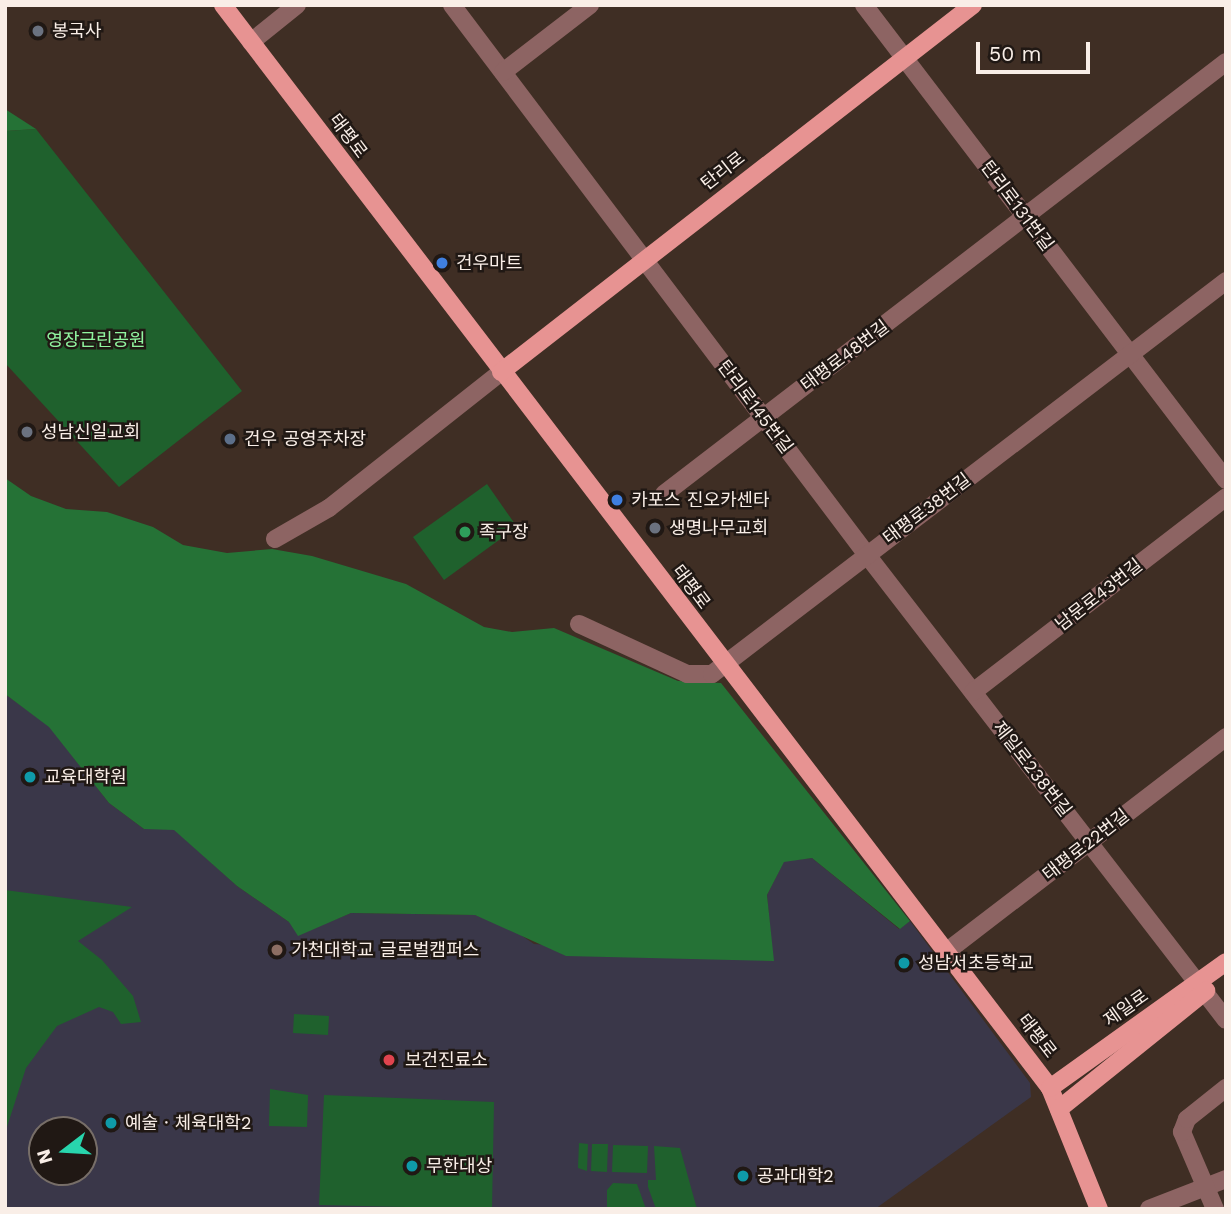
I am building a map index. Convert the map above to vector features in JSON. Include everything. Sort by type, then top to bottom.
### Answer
[{"type":"main road","name":"태평로","points":[[223,5],[725,666],[1050,1088],[1099,1209]]},
{"type":"main road","name":"탄리로","points":[[501,372],[973,5]]},
{"type":"main road","name":"제일로","points":[[1059,1109],[1201,988],[1226,962]]},
{"type":"main road","name":"제일로","points":[[1050,1088],[1201,988],[1226,976]]},
{"type":"street","points":[[251,42],[297,5]]},
{"type":"street","name":"탄리로145번길","points":[[452,5],[867,555]]},
{"type":"street","points":[[503,72],[590,5]]},
{"type":"street","name":"탄리로131번길","points":[[864,5],[1226,480]]},
{"type":"street","name":"태평로48번길","points":[[664,494],[1226,62]]},
{"type":"street","name":"태평로38번길","points":[[725,666],[1226,281]]},
{"type":"street","points":[[275,539],[329,508],[501,372]]},
{"type":"street","name":"남문로43번길","points":[[973,692],[1226,497]]},
{"type":"street","name":"제일로238번길","points":[[867,555],[1226,1020]]},
{"type":"street","points":[[579,624],[687,674],[712,674],[725,666]]},
{"type":"street","name":"태평로22번길","points":[[946,953],[1226,737]]},
{"type":"street","points":[[1215,1209],[1182,1132],[1187,1119],[1226,1088]]},
{"type":"street","points":[[1149,1209],[1226,1179]]},
{"type":"shaded area","name":"가천대학교 글로벌캠퍼스","points":[[5,694],[49,726],[109,803],[144,829],[174,829],[237,886],[289,922],[329,922],[351,913],[475,915],[509,927],[534,944],[773,961],[767,895],[784,861],[812,858],[899,929],[910,921],[1030,1083],[1031,1097],[875,1209],[5,1209]]},
{"type":"green space","points":[[5,109],[36,129],[5,131]]},
{"type":"green space","name":"영장근린공원","points":[[36,129],[242,391],[119,487],[5,363],[5,131]]},
{"type":"green space","points":[[5,478],[31,496],[66,509],[107,512],[153,527],[183,545],[227,553],[272,549],[312,556],[406,584],[484,627],[512,632],[554,628],[678,681],[721,683],[910,921],[900,929],[812,858],[784,862],[767,895],[774,961],[566,956],[475,915],[351,913],[298,936],[289,922],[237,886],[174,830],[144,829],[109,803],[49,727],[5,694]]},
{"type":"green space","name":"족구장","points":[[487,484],[517,527],[444,580],[413,537]]},
{"type":"green space","points":[[5,890],[132,907],[78,941],[102,960],[133,996],[141,1022],[121,1024],[113,1012],[99,1007],[57,1026],[26,1068],[5,1133]]},
{"type":"green space","points":[[294,1014],[329,1016],[328,1035],[293,1033]]},
{"type":"green space","points":[[270,1089],[308,1095],[307,1127],[269,1126]]},
{"type":"green space","points":[[324,1095],[494,1102],[492,1209],[319,1205]]},
{"type":"green space","points":[[579,1143],[588,1144],[587,1171],[578,1168]]},
{"type":"green space","points":[[592,1144],[608,1144],[607,1172],[591,1171]]},
{"type":"green space","points":[[613,1145],[648,1146],[647,1173],[612,1172]]},
{"type":"green space","points":[[654,1146],[680,1148],[697,1209],[656,1209],[648,1187],[648,1180],[656,1180]]},
{"type":"green space","points":[[613,1183],[637,1184],[646,1209],[607,1209],[607,1190]]},
{"type":"place","name":"봉국사","points":[[38,31]]},
{"type":"place","name":"건우마트","points":[[442,263]]},
{"type":"place","name":"성남신일교회","points":[[27,432]]},
{"type":"place","name":"건우 공영주차장","points":[[230,439]]},
{"type":"place","name":"카포스 진오카센타","points":[[617,500]]},
{"type":"place","name":"생명나무교회","points":[[655,528]]},
{"type":"place","name":"족구장","points":[[465,532]]},
{"type":"place","name":"교육대학원","points":[[30,777]]},
{"type":"place","name":"가천대학교 글로벌캠퍼스","points":[[277,950]]},
{"type":"place","name":"성남서초등학교","points":[[904,963]]},
{"type":"place","name":"보건진료소","points":[[389,1060]]},
{"type":"place","name":"예술ㆍ체육대학2","points":[[111,1123]]},
{"type":"place","name":"무한대상","points":[[412,1166]]},
{"type":"place","name":"공과대학2","points":[[743,1176]]}]
